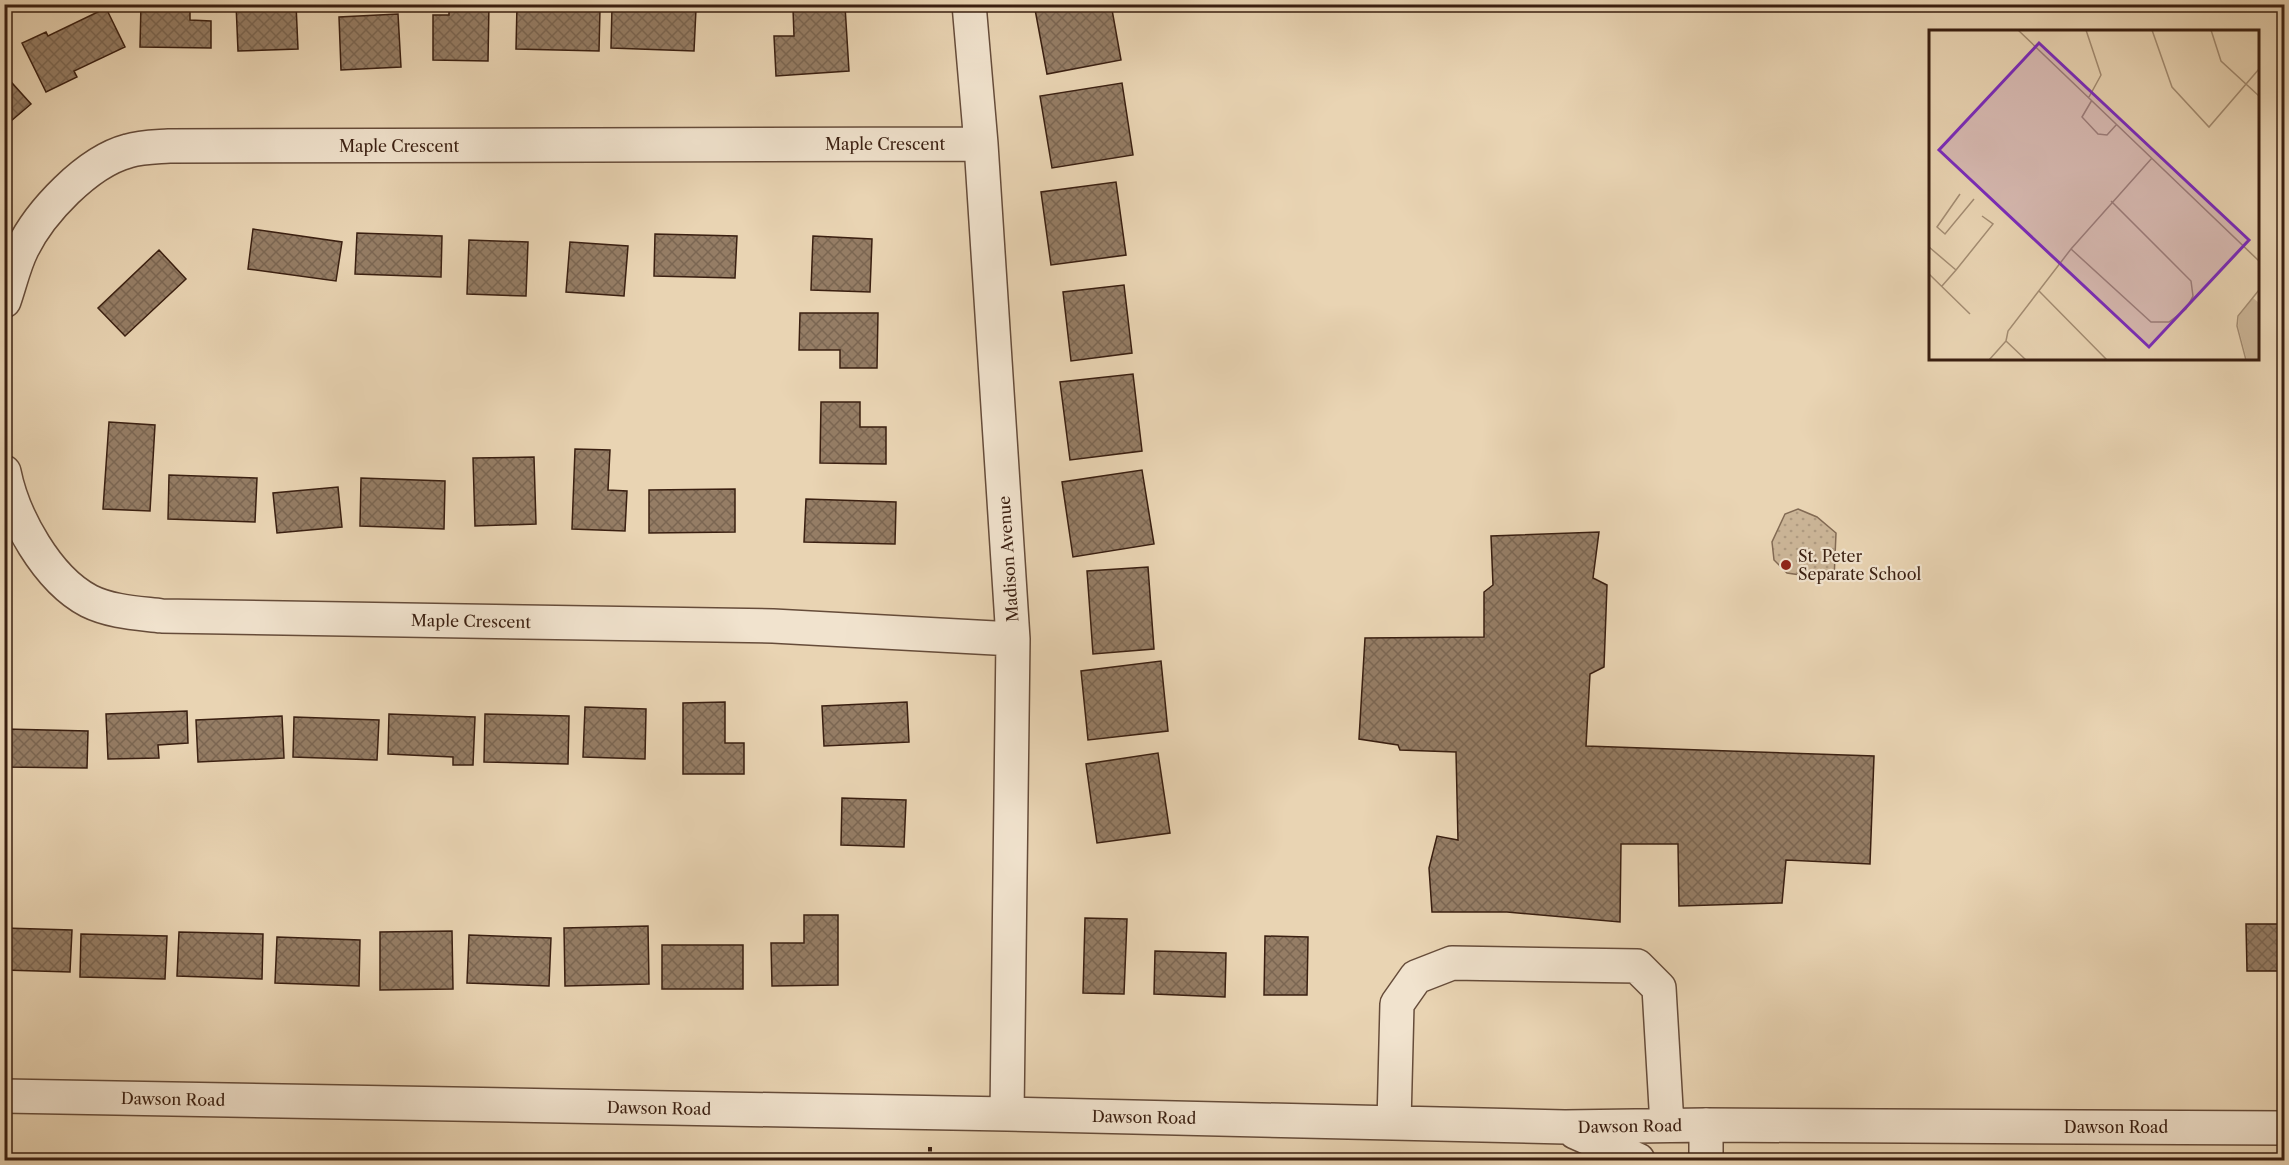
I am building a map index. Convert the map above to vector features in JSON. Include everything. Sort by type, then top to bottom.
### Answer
[{"type":"street","name":"Madison Avenue","points":[[969,4],[981,144],[1013,639],[1006,1114]]},
{"type":"street","name":"Maple Crescent","points":[[4,301],[21,250],[39,220],[67,190],[99,164],[128,151],[169,146],[981,144]]},
{"type":"street","name":"Maple Crescent","points":[[4,472],[8,493],[43,558],[62,581],[89,601],[115,610],[162,616],[773,626],[1013,639]]},
{"type":"street","points":[[1394,1123],[1397,1004],[1416,977],[1452,963],[1637,966],[1659,988],[1667,1125]]},
{"type":"street","name":"Dawson Road","points":[[4,1096],[1006,1114],[1565,1127],[1706,1125],[2284,1128]]},
{"type":"street","points":[[1706,1125],[1706,1161]]},
{"type":"street","points":[[1565,1127],[1638,1161]]},
{"type":"shaded area","points":[[1798,509],[1817,517],[1836,533],[1834,580],[1787,573],[1774,560],[1772,542],[1785,514]]},
{"type":"building","points":[[141,4],[190,4],[190,20],[211,21],[211,48],[140,47]]},
{"type":"building","points":[[236,4],[296,4],[298,49],[238,51]]},
{"type":"building","points":[[449,4],[489,4],[488,61],[433,60],[433,15],[449,15]]},
{"type":"building","points":[[1034,4],[1111,4],[1121,60],[1047,74]]},
{"type":"building","points":[[517,5],[600,9],[599,51],[516,49]]},
{"type":"building","points":[[845,6],[849,71],[776,76],[774,36],[794,36],[793,9]]},
{"type":"building","points":[[612,7],[696,9],[694,51],[611,48]]},
{"type":"building","points":[[106,8],[125,47],[74,71],[77,77],[46,92],[22,43],[46,32],[48,36]]},
{"type":"building","points":[[398,14],[401,67],[341,70],[339,17]]},
{"type":"building","points":[[4,74],[31,104],[4,127]]},
{"type":"building","points":[[1122,83],[1133,155],[1052,168],[1040,96]]},
{"type":"building","points":[[1116,182],[1126,255],[1051,265],[1041,192]]},
{"type":"building","points":[[253,229],[342,242],[336,281],[248,269]]},
{"type":"building","points":[[357,233],[442,236],[441,277],[355,274]]},
{"type":"building","points":[[655,234],[737,236],[735,278],[654,276]]},
{"type":"building","points":[[813,236],[872,239],[870,292],[811,290]]},
{"type":"building","points":[[469,240],[528,242],[526,296],[467,294]]},
{"type":"building","points":[[570,242],[628,246],[624,296],[566,292]]},
{"type":"building","points":[[159,250],[186,279],[125,336],[98,308]]},
{"type":"building","points":[[1124,285],[1132,353],[1071,361],[1063,292]]},
{"type":"building","points":[[800,313],[878,313],[877,368],[840,368],[840,350],[799,350]]},
{"type":"building","points":[[1133,374],[1142,451],[1070,460],[1060,382]]},
{"type":"building","points":[[821,402],[860,402],[860,427],[886,427],[886,464],[820,463]]},
{"type":"building","points":[[109,422],[155,425],[150,511],[103,509]]},
{"type":"building","points":[[575,449],[610,450],[608,490],[627,491],[625,531],[572,529]]},
{"type":"building","points":[[534,457],[536,524],[475,526],[473,458]]},
{"type":"building","points":[[1142,470],[1154,544],[1073,557],[1062,482]]},
{"type":"building","points":[[169,475],[257,478],[255,522],[168,519]]},
{"type":"building","points":[[361,478],[445,481],[444,529],[360,526]]},
{"type":"building","points":[[338,487],[342,527],[277,533],[273,493]]},
{"type":"building","points":[[735,489],[735,532],[649,533],[649,490]]},
{"type":"building","points":[[806,499],[896,502],[895,544],[804,542]]},
{"type":"building","points":[[1599,532],[1593,578],[1607,585],[1604,667],[1590,674],[1586,746],[1874,756],[1870,864],[1786,860],[1782,903],[1679,906],[1678,844],[1621,844],[1620,922],[1507,912],[1432,912],[1429,868],[1437,836],[1458,840],[1456,752],[1400,750],[1398,745],[1359,739],[1365,638],[1484,637],[1484,592],[1493,585],[1491,536]]},
{"type":"building","points":[[1148,567],[1154,649],[1093,654],[1087,571]]},
{"type":"building","points":[[1161,661],[1168,731],[1088,740],[1081,671]]},
{"type":"building","points":[[725,702],[725,743],[744,743],[744,774],[683,774],[683,703]]},
{"type":"building","points":[[907,702],[909,742],[824,746],[822,706]]},
{"type":"building","points":[[585,707],[646,709],[645,759],[583,757]]},
{"type":"building","points":[[187,711],[188,743],[158,745],[159,758],[108,759],[106,714]]},
{"type":"building","points":[[389,714],[475,717],[473,765],[453,765],[453,757],[388,754]]},
{"type":"building","points":[[485,714],[569,716],[568,764],[484,762]]},
{"type":"building","points":[[282,716],[284,758],[198,762],[196,720]]},
{"type":"building","points":[[294,717],[379,720],[377,760],[293,757]]},
{"type":"building","points":[[5,729],[88,731],[87,768],[4,767]]},
{"type":"building","points":[[1158,753],[1170,833],[1097,843],[1086,764]]},
{"type":"building","points":[[842,798],[906,800],[904,847],[841,845]]},
{"type":"building","points":[[804,915],[838,915],[838,985],[772,986],[771,943],[804,943]]},
{"type":"building","points":[[1085,918],[1127,919],[1124,994],[1083,993]]},
{"type":"building","points":[[2246,924],[2284,924],[2284,971],[2247,971]]},
{"type":"building","points":[[648,926],[649,984],[565,986],[564,928]]},
{"type":"building","points":[[4,928],[72,930],[70,972],[4,970]]},
{"type":"building","points":[[452,931],[453,989],[380,990],[380,932]]},
{"type":"building","points":[[179,932],[263,934],[262,979],[177,976]]},
{"type":"building","points":[[81,934],[167,936],[165,979],[80,977]]},
{"type":"building","points":[[469,935],[551,938],[549,986],[467,983]]},
{"type":"building","points":[[1265,936],[1308,937],[1307,995],[1264,995]]},
{"type":"building","points":[[277,937],[360,940],[359,986],[275,983]]},
{"type":"building","points":[[662,945],[743,945],[743,989],[662,989]]},
{"type":"building","points":[[1155,951],[1226,953],[1225,997],[1154,994]]},
{"type":"place","name":"St. Peter Separate School","points":[[1786,565]]}]
